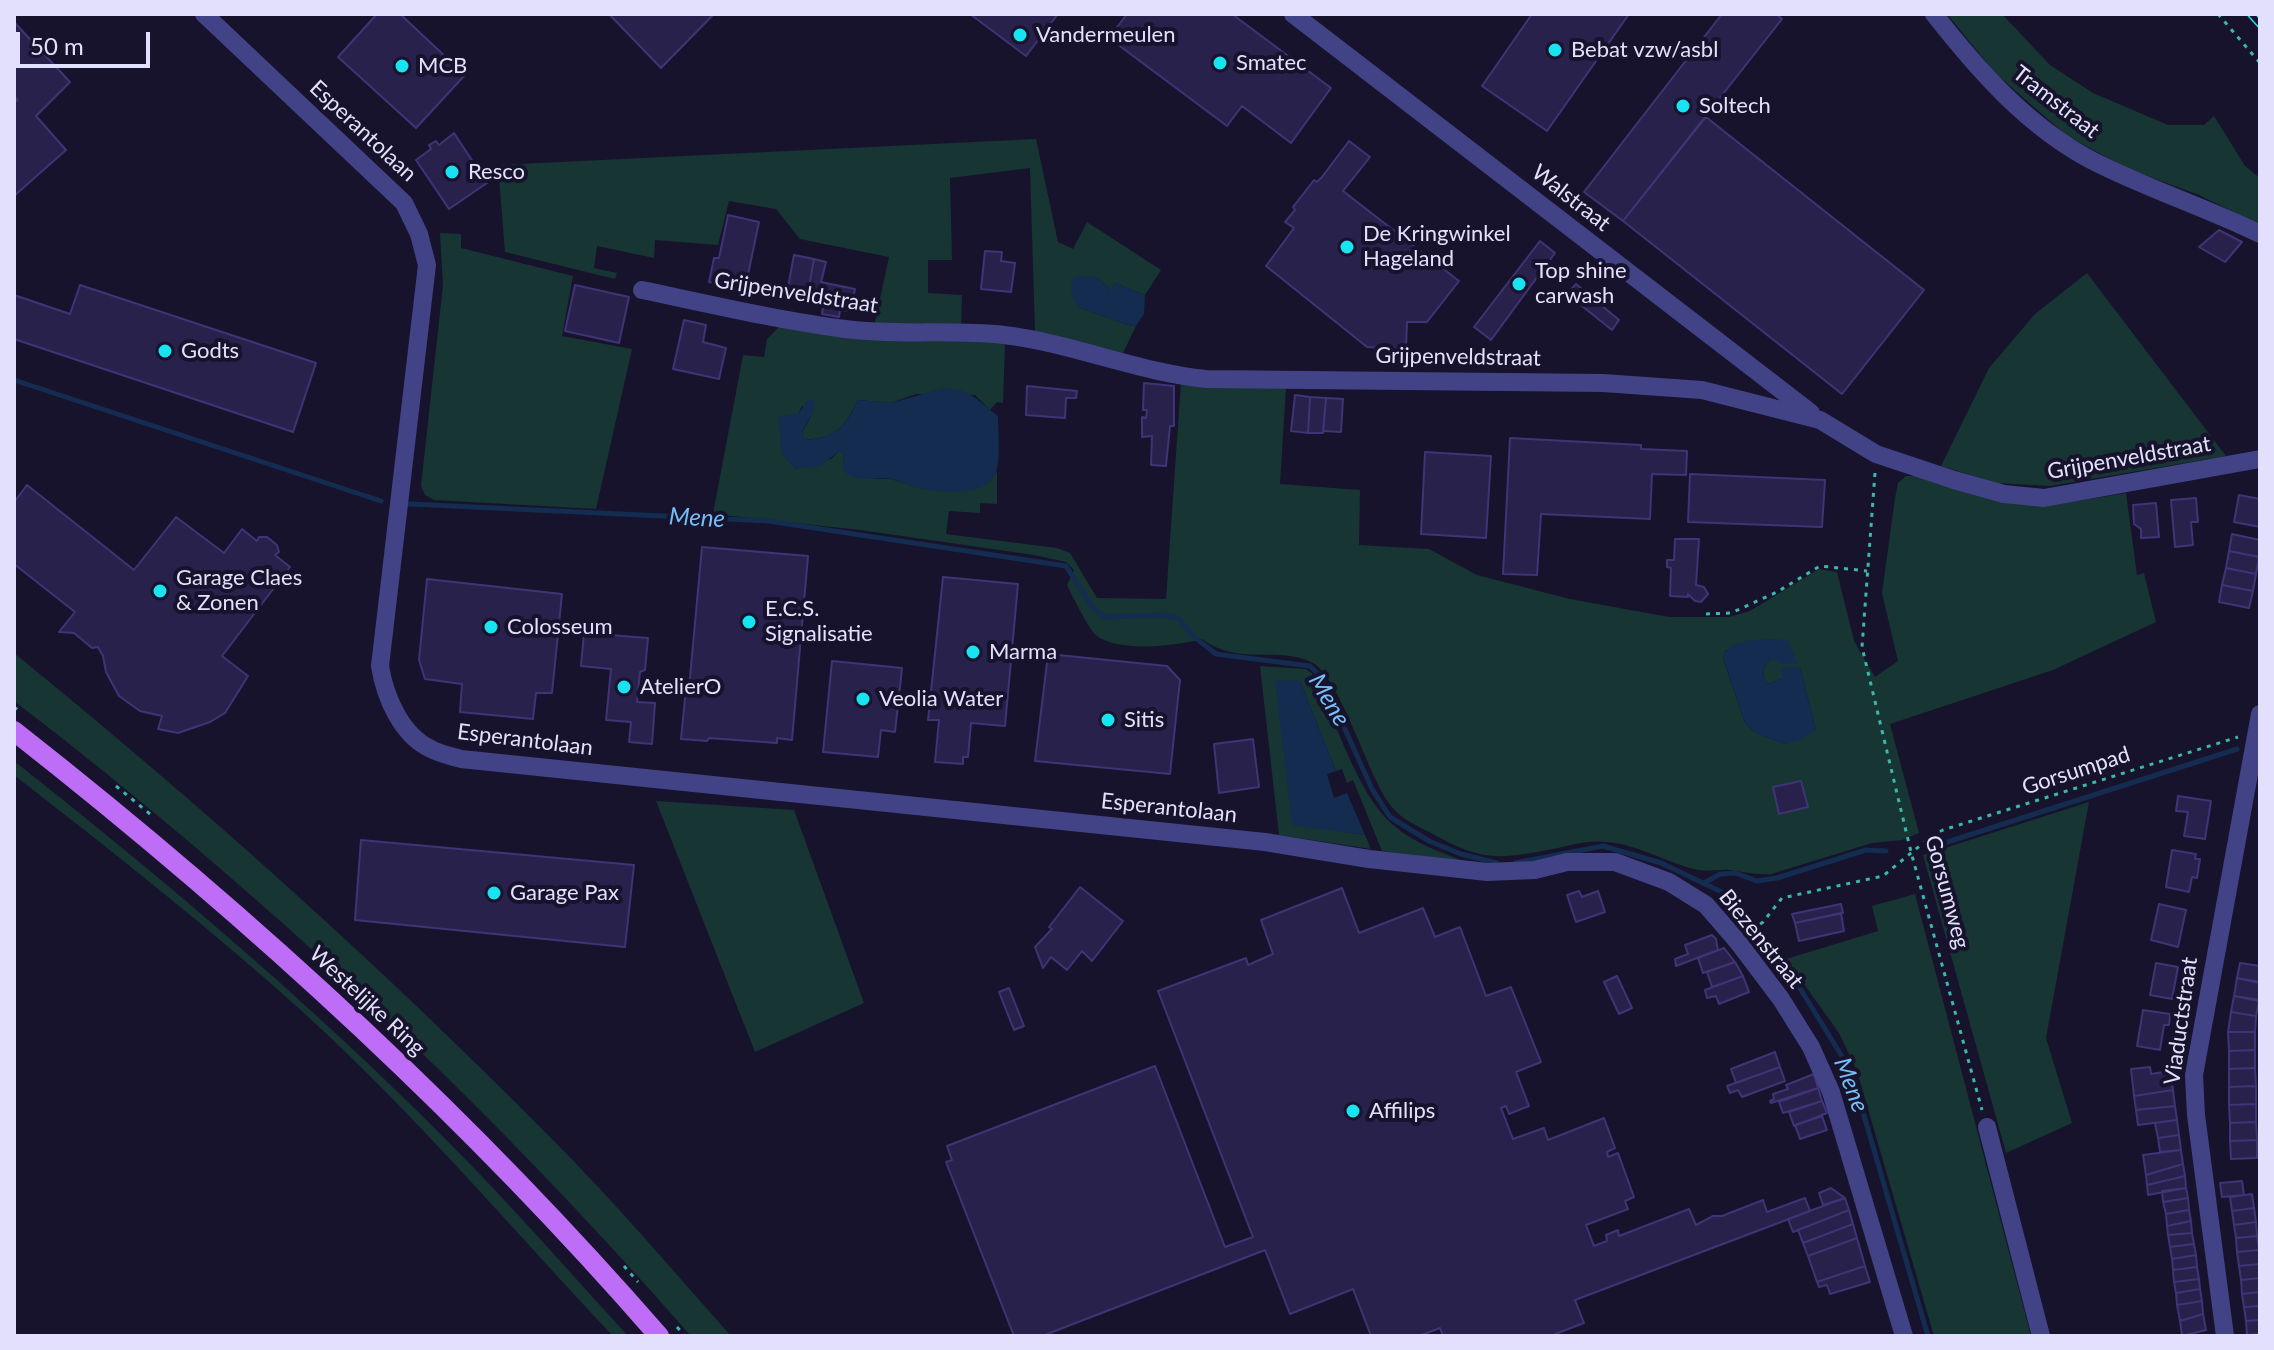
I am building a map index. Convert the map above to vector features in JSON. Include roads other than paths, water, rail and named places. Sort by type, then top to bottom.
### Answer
[{"type":"main road","name":"Westelijke Ring","points":[[14,731],[124,817],[331,998],[526,1191],[659,1336]]},
{"type":"street","name":"Esperantolaan","points":[[204,14],[404,203],[419,234],[427,265],[380,666],[383,689],[394,709],[406,729],[429,749],[461,759],[1265,842]]},
{"type":"street","name":"Walstraat","points":[[1293,14],[1820,420]]},
{"type":"street","name":"Tramstraat","points":[[1934,14],[2000,92],[2048,132],[2091,159],[2260,234]]},
{"type":"street","name":"Grijpenveldstraat","points":[[642,290],[848,330],[1002,334],[1055,344],[1154,371],[1206,379],[1603,383],[1702,390],[1820,420],[1876,454],[2004,494],[2044,498],[2260,459]]},
{"type":"street","name":"Viaductstraat","points":[[2225,1336],[2196,1115],[2194,1075],[2258,723]]},
{"type":"street","name":"Biezenstraat","points":[[1265,842],[1369,859],[1487,872],[1535,870],[1567,862],[1615,862],[1669,882],[1706,905],[1781,999],[1811,1047],[1831,1092],[1904,1336]]},
{"type":"street","points":[[1987,1127],[2041,1336]]},
{"type":"water","points":[[1094,276],[1110,291],[1114,283],[1145,295],[1144,314],[1136,326],[1078,307],[1071,284],[1075,277]]},
{"type":"water","points":[[944,388],[967,393],[998,416],[998,467],[991,480],[983,486],[941,492],[892,479],[854,477],[845,471],[844,453],[839,451],[821,466],[796,469],[781,452],[779,416],[798,414],[808,400],[813,400],[815,408],[802,432],[805,440],[824,437],[838,430],[858,400],[891,403]]},
{"type":"water","points":[[1787,640],[1798,664],[1783,664],[1771,659],[1764,668],[1765,681],[1767,684],[1782,679],[1782,668],[1800,667],[1816,730],[1800,740],[1785,744],[1754,732],[1745,723],[1723,657],[1737,643]]},
{"type":"water","points":[[1275,680],[1300,681],[1336,771],[1327,774],[1334,798],[1347,793],[1365,835],[1292,825]]},
{"type":"waterway","name":"Mene","points":[[14,380],[381,501]]},
{"type":"waterway","name":"Mene","points":[[410,504],[768,521],[1066,566],[1093,608],[1105,617],[1161,615],[1178,618],[1193,636],[1216,654],[1310,666],[1322,678],[1372,789],[1390,817],[1429,841],[1461,854],[1497,863]]},
{"type":"waterway","points":[[1941,844],[2237,749]]},
{"type":"waterway","name":"Mene","points":[[1515,863],[1603,846],[1661,863],[1724,893],[1793,977],[1851,1071],[1928,1336]]},
{"type":"waterway","points":[[1704,883],[1720,874],[1735,873],[1757,881],[1777,878],[1866,850],[1886,851]]},
{"type":"railway","points":[[2251,14],[2260,24]]},
{"type":"place","name":"Vandermeulen","points":[[1020,35]]},
{"type":"place","name":"Bebat vzw/asbl","points":[[1555,50]]},
{"type":"place","name":"Smatec","points":[[1220,63]]},
{"type":"place","name":"MCB","points":[[402,66]]},
{"type":"place","name":"Soltech","points":[[1683,106]]},
{"type":"place","name":"Resco","points":[[452,172]]},
{"type":"place","name":"De Kringwinkel Hageland","points":[[1347,247]]},
{"type":"place","name":"Top shine carwash","points":[[1519,284]]},
{"type":"place","name":"Godts","points":[[165,351]]},
{"type":"place","name":"Garage Claes & Zonen","points":[[160,591]]},
{"type":"place","name":"E.C.S. Signalisatie","points":[[749,622]]},
{"type":"place","name":"Colosseum","points":[[491,627]]},
{"type":"place","name":"Marma","points":[[973,652]]},
{"type":"place","name":"AtelierO","points":[[624,687]]},
{"type":"place","name":"Veolia Water","points":[[863,699]]},
{"type":"place","name":"Sitis","points":[[1108,720]]},
{"type":"place","name":"Garage Pax","points":[[494,893]]},
{"type":"place","name":"Affilips","points":[[1353,1111]]}]
